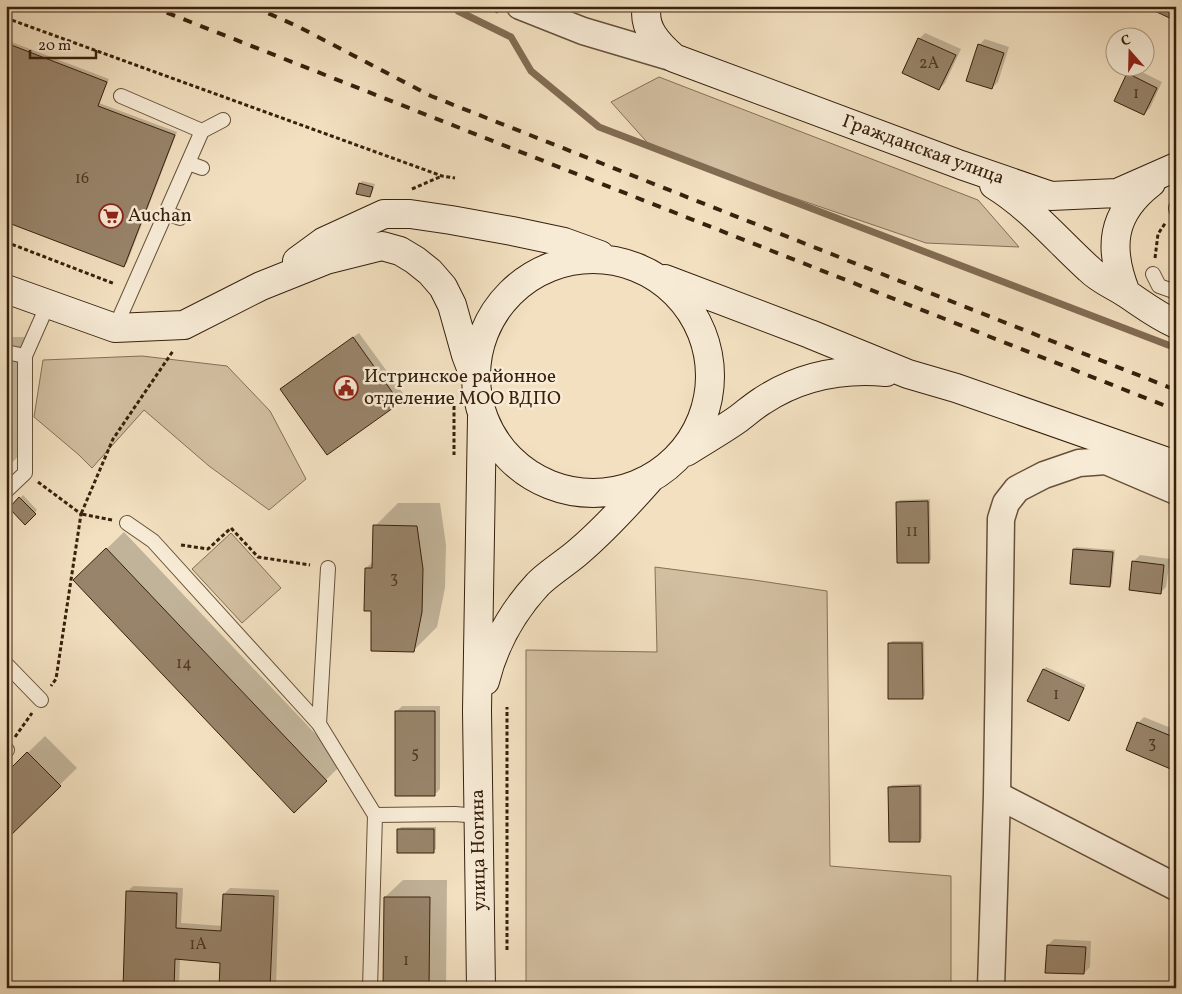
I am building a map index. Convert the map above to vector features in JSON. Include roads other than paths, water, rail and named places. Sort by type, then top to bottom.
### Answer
[{"type":"street","points":[[520,6],[583,31],[674,58]]},
{"type":"street","points":[[647,6],[648,25],[655,40],[674,58]]},
{"type":"street","name":"Гражданская улица","points":[[674,58],[961,165],[1051,196],[1117,193],[1172,169]]},
{"type":"street","points":[[961,165],[1004,191],[1028,210],[1090,271],[1106,283],[1126,293],[1154,313],[1176,324]]},
{"type":"street","points":[[1126,293],[1118,273],[1115,255],[1117,232],[1122,215],[1132,200],[1172,169]]},
{"type":"street","points":[[261,286],[323,242],[384,214],[410,214],[512,231],[564,242],[636,266],[654,275],[810,334],[908,374],[956,388],[1176,465]]},
{"type":"street","points":[[6,289],[115,328],[184,325],[261,286],[326,260],[382,246],[400,251],[415,260],[430,272],[443,287],[452,305],[476,381]]},
{"type":"street","points":[[616,260],[596,258],[568,261],[537,273],[520,285],[501,304],[493,315],[484,334],[478,353],[477,394],[482,414],[491,433],[507,454],[516,464],[533,476],[551,485],[571,491],[591,493],[612,491],[632,486],[650,478]]},
{"type":"street","points":[[654,275],[685,302],[704,337],[709,357],[711,378],[709,398],[694,436],[681,455]]},
{"type":"street","points":[[477,711],[488,668],[501,635],[519,607],[539,583],[576,554],[618,514],[650,478],[762,401],[803,380],[822,374],[846,371],[870,370],[908,374]]},
{"type":"street","points":[[477,711],[482,414]]},
{"type":"street","points":[[991,988],[1002,519],[1006,502],[1017,489],[1044,475],[1079,463],[1106,461],[1176,490]]},
{"type":"street","name":"улица Ногина","points":[[477,711],[480,988]]},
{"type":"street","points":[[997,794],[1176,888]]},
{"type":"lane","points":[[121,96],[202,131]]},
{"type":"lane","points":[[115,328],[202,131],[223,120]]},
{"type":"lane","points":[[188,163],[202,168]]},
{"type":"lane","points":[[166,213],[180,218]]},
{"type":"lane","points":[[1153,274],[1159,286],[1176,292]]},
{"type":"lane","points":[[6,491],[25,473],[25,356],[48,304]]},
{"type":"lane","points":[[6,352],[25,356]]},
{"type":"lane","points":[[127,523],[153,541],[319,724],[375,816],[370,988]]},
{"type":"lane","points":[[319,724],[328,568]]},
{"type":"lane","points":[[6,664],[41,700]]},
{"type":"lane","points":[[375,816],[455,814],[478,816]]},
{"type":"waterway","points":[[458,6],[458,11],[511,37],[531,71],[599,127],[1176,348]]},
{"type":"railway","points":[[150,6],[1176,410]]},
{"type":"railway","points":[[252,6],[299,27],[431,96],[1176,390]]},
{"type":"place","name":"Auchan","points":[[111,216]]},
{"type":"place","name":"Истринское районное отделение МОО ВДПО","points":[[346,388]]}]
